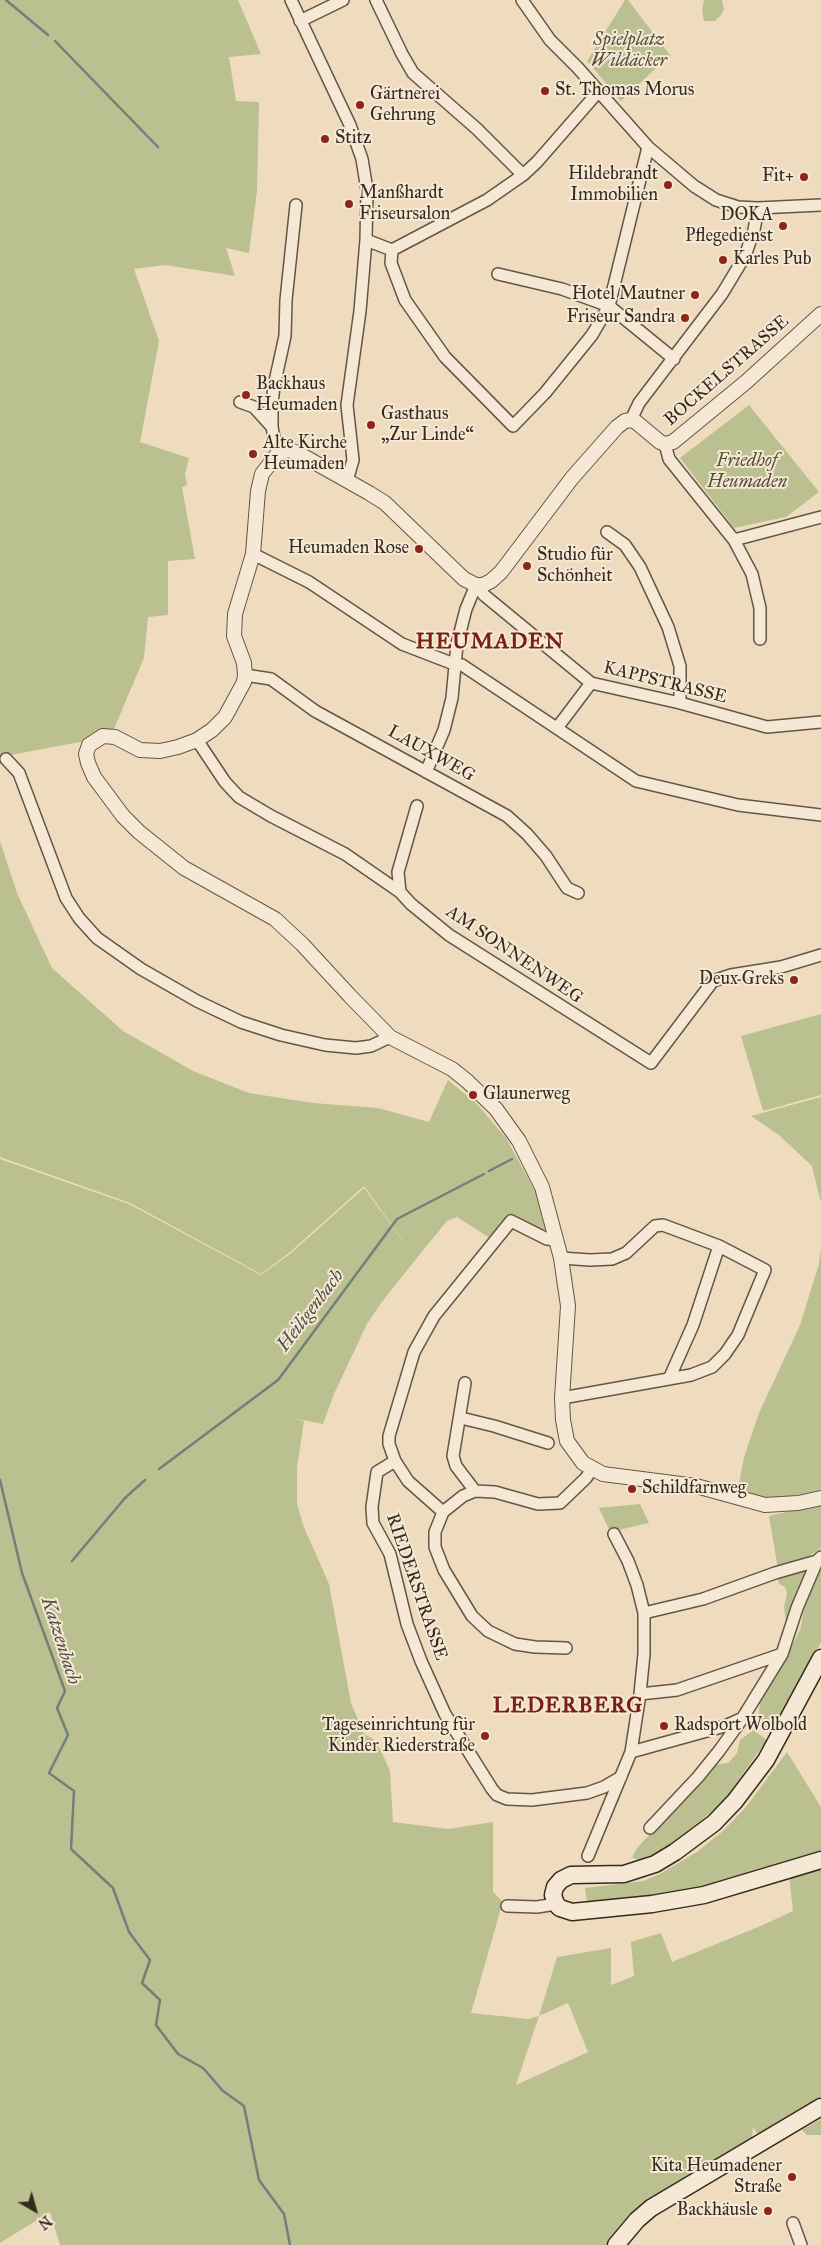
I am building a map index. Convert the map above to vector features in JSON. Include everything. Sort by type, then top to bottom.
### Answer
[{"type":"main road","points":[[821,1658],[766,1760],[735,1801],[714,1823],[675,1852],[640,1870],[611,1875],[571,1875],[561,1880],[554,1887],[553,1895],[556,1904],[564,1911],[579,1912],[680,1900],[821,1860]]},
{"type":"main road","points":[[616,2245],[637,2220],[651,2208],[821,2107]]},
{"type":"street","points":[[291,0],[350,125],[362,159],[367,190],[366,240],[360,311],[347,405],[353,460],[347,481]]},
{"type":"street","points":[[300,21],[343,0]]},
{"type":"street","points":[[376,0],[402,54],[414,73],[477,129],[523,175]]},
{"type":"street","points":[[522,0],[550,40],[599,91],[648,147],[694,186],[716,200],[738,206],[758,208],[821,205]]},
{"type":"street","points":[[366,240],[392,250],[487,200],[523,175],[566,132],[599,91]]},
{"type":"street","points":[[392,250],[391,263],[406,300],[446,357],[513,426],[518,423],[545,392],[592,335],[609,306],[648,147]]},
{"type":"street","points":[[282,451],[274,438],[272,427],[274,386],[285,336],[286,300],[296,205]]},
{"type":"street","points":[[758,208],[754,230],[745,256],[722,294],[640,403],[631,420],[625,421],[617,427],[591,456],[491,581],[476,585],[464,579],[448,566],[385,503],[298,453],[289,450],[282,451],[270,461],[262,474],[258,491],[253,554],[235,614],[234,636],[244,663],[245,675],[240,690],[226,717],[197,740],[160,752],[140,750],[115,737],[103,736],[89,745],[86,754],[88,763],[105,793],[123,816],[139,832],[184,868],[275,919],[302,944],[390,1037],[452,1070],[467,1081],[496,1109],[519,1141],[542,1187],[561,1258],[568,1306],[562,1398],[567,1441],[574,1453],[592,1469],[616,1476],[696,1486],[765,1505],[798,1503],[821,1498]]},
{"type":"street","points":[[498,274],[562,289],[609,306],[674,359]]},
{"type":"street","name":"BOCKELSTRASSE","points":[[631,420],[665,444],[682,436],[821,314]]},
{"type":"street","points":[[240,402],[254,407],[272,427]]},
{"type":"street","points":[[665,444],[669,459],[734,540],[752,574],[760,608],[760,638]]},
{"type":"street","points":[[734,540],[821,517]]},
{"type":"street","points":[[607,532],[625,545],[640,567],[668,627],[680,666],[680,704]]},
{"type":"street","points":[[253,554],[308,582],[402,644],[454,664],[462,665],[476,673],[636,781],[738,805],[821,815]]},
{"type":"street","points":[[426,772],[444,730],[452,698],[454,664],[466,609],[476,585]]},
{"type":"street","name":"KAPPSTRASSE","points":[[476,585],[484,595],[592,683],[767,727],[821,722]]},
{"type":"street","name":"LAUXWEG","points":[[245,675],[271,679],[315,711],[507,816],[527,834],[546,856],[567,888],[578,893]]},
{"type":"street","points":[[557,728],[592,683]]},
{"type":"street","name":"AM SONNENWEG","points":[[197,740],[224,782],[239,797],[271,816],[346,854],[400,892],[411,904],[449,935],[651,1063],[713,981],[730,975],[782,967],[821,955]]},
{"type":"street","points":[[6,759],[19,773],[66,898],[79,918],[97,938],[142,970],[197,1001],[241,1022],[281,1035],[326,1045],[356,1048],[372,1046],[390,1037]]},
{"type":"street","points":[[400,892],[398,872],[416,806]]},
{"type":"street","points":[[443,1512],[408,1481],[395,1462],[389,1436],[402,1387],[414,1352],[434,1316],[510,1221],[547,1239],[556,1240]]},
{"type":"street","points":[[561,1258],[590,1260],[612,1258],[626,1253],[655,1226],[663,1225],[719,1246],[765,1270],[741,1328],[725,1354],[712,1367],[691,1375],[562,1398]]},
{"type":"street","points":[[669,1379],[693,1325],[719,1246]]},
{"type":"street","points":[[465,1383],[461,1418],[453,1456],[456,1466],[475,1491]]},
{"type":"street","points":[[461,1418],[548,1443]]},
{"type":"street","name":"RIEDERSTRASSE","points":[[395,1462],[378,1472],[372,1507],[373,1523],[390,1554],[407,1624],[421,1661],[445,1714],[492,1789],[497,1795],[507,1799],[532,1800],[586,1793],[604,1787],[621,1777]]},
{"type":"street","points":[[566,1648],[535,1648],[515,1644],[488,1631],[472,1616],[444,1570],[435,1547],[435,1532],[443,1512],[451,1503],[475,1491],[495,1492],[538,1504],[560,1503],[586,1478],[592,1469]]},
{"type":"street","points":[[588,1856],[631,1752],[644,1654],[644,1613],[631,1569],[614,1534]]},
{"type":"street","points":[[644,1613],[703,1599],[819,1559]]},
{"type":"street","points":[[650,1828],[698,1777],[742,1719],[782,1654],[797,1608],[819,1559]]},
{"type":"street","points":[[640,1694],[677,1690],[782,1654]]},
{"type":"street","points":[[631,1752],[725,1726],[742,1719]]},
{"type":"street","points":[[507,1906],[537,1907],[556,1904]]},
{"type":"street","points":[[793,2223],[801,2245]]},
{"type":"green space","points":[[0,0],[238,0],[261,54],[229,57],[236,101],[259,102],[257,191],[249,253],[226,248],[235,276],[165,265],[134,269],[159,341],[140,442],[189,458],[185,474],[187,485],[182,487],[195,559],[168,561],[168,615],[148,617],[144,658],[114,729],[101,729],[91,734],[85,741],[0,757]]},
{"type":"green space","name":"Spielplatz Wildäcker","points":[[625,0],[628,0],[670,55],[621,101],[587,61]]},
{"type":"green space","points":[[704,0],[722,0],[724,9],[715,21],[704,21],[702,11]]},
{"type":"green space","name":"Friedhof Heumaden","points":[[749,405],[819,492],[786,517],[734,528],[680,458]]},
{"type":"green space","points":[[0,841],[17,893],[52,968],[123,1031],[193,1071],[249,1093],[313,1103],[378,1108],[429,1122],[448,1080],[476,1103],[506,1138],[535,1191],[546,1232],[511,1215],[490,1238],[457,1217],[447,1221],[416,1259],[364,1186],[289,1253],[261,1274],[130,1203],[0,1157]]},
{"type":"green space","points":[[821,1014],[821,1095],[763,1111],[741,1036]]},
{"type":"green space","points":[[821,1097],[821,1203],[812,1166],[779,1135],[751,1116]]},
{"type":"green space","points":[[0,1159],[129,1204],[261,1275],[290,1254],[364,1188],[416,1259],[367,1324],[334,1394],[323,1424],[288,1417],[304,1421],[297,1468],[297,1503],[303,1525],[329,1584],[351,1703],[364,1734],[373,1739],[390,1771],[393,1822],[448,1829],[493,1822],[493,1892],[507,1906],[501,1908],[471,2013],[528,2019],[539,2016],[557,1957],[611,1948],[611,1985],[634,1976],[631,1942],[661,1933],[672,1962],[763,1925],[793,1911],[789,1875],[821,1867],[821,2097],[759,2136],[753,2127],[752,2140],[609,2245],[60,2245],[50,2212],[0,2243]],"holes":[[[568,2003],[588,2052],[516,2085],[539,2016]]]},
{"type":"green space","points":[[821,1247],[821,1490],[788,1497],[757,1497],[737,1494],[744,1457],[759,1413],[800,1325],[819,1264]]},
{"type":"green space","points":[[640,1504],[649,1523],[610,1532],[599,1508]]},
{"type":"green space","points":[[821,1504],[821,1548],[806,1558],[778,1569],[769,1516]]},
{"type":"green space","points":[[821,1567],[821,1642],[774,1732],[755,1724],[759,1713],[760,1700],[783,1664],[800,1630],[806,1600],[816,1574]]},
{"type":"green space","points":[[810,1568],[786,1622],[784,1607],[787,1594],[785,1587],[779,1584],[778,1579]]},
{"type":"green space","points":[[753,1730],[767,1740],[722,1803],[675,1842],[639,1861],[632,1857],[638,1847],[714,1765],[728,1763],[737,1753],[740,1740]]},
{"type":"green space","points":[[787,1752],[821,1807],[821,1854],[784,1862],[683,1892],[587,1902],[585,1888],[643,1881],[660,1874],[697,1852],[723,1831],[746,1807]]},
{"type":"green space","points":[[821,2119],[821,2135],[807,2135],[802,2130]]},
{"type":"waterway","points":[[6,0],[48,35]]},
{"type":"waterway","points":[[55,41],[158,147]]},
{"type":"waterway","name":"Heiligenbach","points":[[489,1171],[512,1159]]},
{"type":"waterway","name":"Heiligenbach","points":[[159,1469],[278,1380],[397,1219],[484,1174]]},
{"type":"waterway","name":"Katzenbach","points":[[0,1480],[22,1573],[65,1691],[57,1708],[68,1735],[49,1773],[74,1791],[71,1849],[113,1888],[129,1932],[150,1960],[142,1983],[160,2000],[156,2025],[178,2054],[203,2068],[223,2091],[244,2106],[259,2180],[284,2214],[290,2245]]},
{"type":"waterway","name":"Heiligenbach","points":[[72,1561],[125,1498],[145,1480]]},
{"type":"place","name":"St. Thomas Morus","points":[[545,91]]},
{"type":"place","name":"Gärtnerei Gehrung","points":[[360,105]]},
{"type":"place","name":"Stitz","points":[[325,139]]},
{"type":"place","name":"Fit+","points":[[804,177]]},
{"type":"place","name":"Hildebrandt Immobilien","points":[[668,185]]},
{"type":"place","name":"Manßhardt Friseursalon","points":[[349,204]]},
{"type":"place","name":"DOKA Pflegedienst","points":[[783,226]]},
{"type":"place","name":"Karles Pub","points":[[723,260]]},
{"type":"place","name":"Hotel Mautner","points":[[695,295]]},
{"type":"place","name":"Friseur Sandra","points":[[685,318]]},
{"type":"place","name":"Backhaus Heumaden","points":[[246,395]]},
{"type":"place","name":"Gasthaus „Zur Linde“","points":[[371,425]]},
{"type":"place","name":"Alte Kirche Heumaden","points":[[253,454]]},
{"type":"place","name":"Heumaden Rose","points":[[419,549]]},
{"type":"place","name":"Studio für Schönheit","points":[[527,566]]},
{"type":"place","name":"Deux Greks","points":[[794,980]]},
{"type":"place","name":"Glaunerweg","points":[[473,1095]]},
{"type":"place","name":"Schildfarnweg","points":[[632,1489]]},
{"type":"place","name":"Radsport Wolbold","points":[[664,1726]]},
{"type":"place","name":"Tageseinrichtung für Kinder Riederstraße","points":[[485,1736]]},
{"type":"place","name":"Kita Heumadener Straße","points":[[792,2177]]},
{"type":"place","name":"Backhäusle","points":[[768,2211]]},
{"type":"district","name":"HEUMADEN","points":[[490,643]]},
{"type":"district","name":"LEDERBERG","points":[[568,1707]]}]
